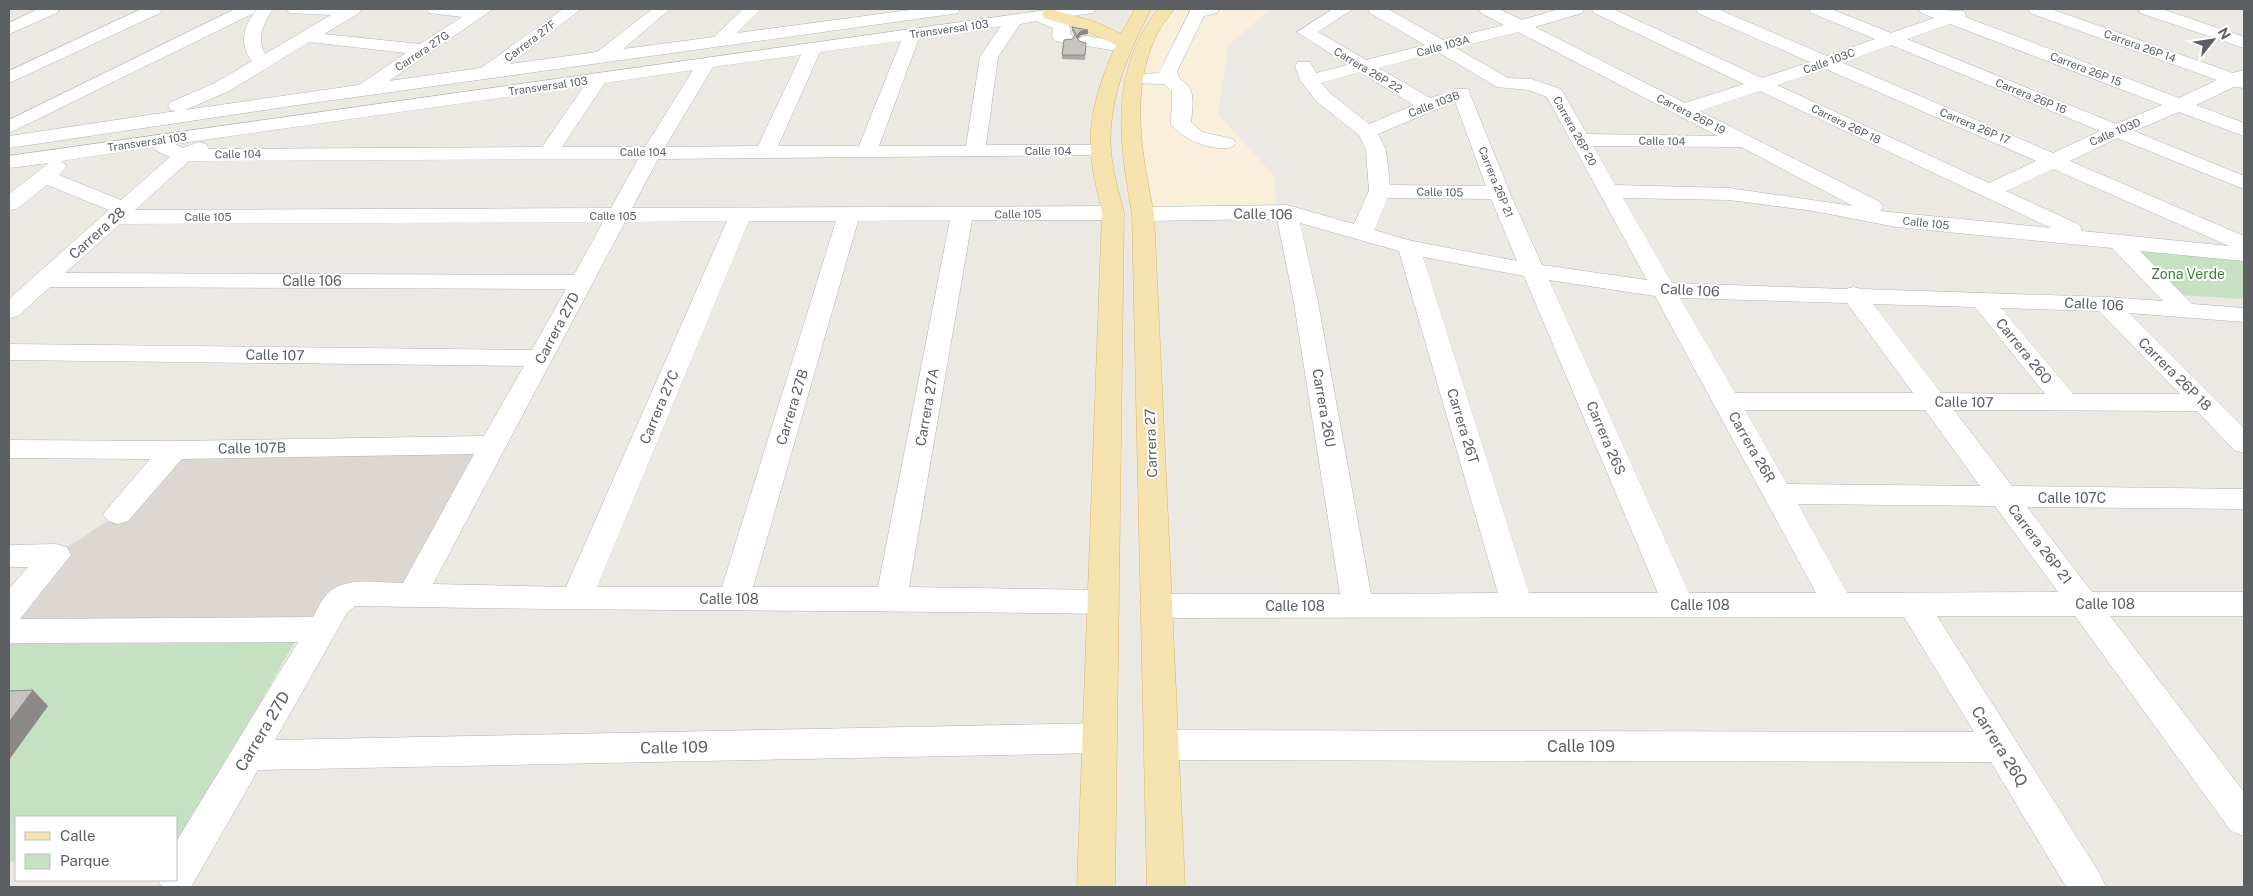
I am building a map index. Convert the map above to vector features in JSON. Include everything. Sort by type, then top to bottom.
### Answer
[{"type":"main road","points":[[1096,887],[1113,213],[1101,151],[1104,107],[1124,44],[1144,9]]},
{"type":"main road","name":"Carrera 27","points":[[1166,9],[1147,37],[1134,79],[1128,119],[1143,214],[1166,887]]},
{"type":"main road","points":[[1044,15],[1090,26],[1124,44]]},
{"type":"street","points":[[9,15],[23,9]]},
{"type":"street","points":[[9,29],[51,9]]},
{"type":"street","points":[[9,78],[154,9]]},
{"type":"street","points":[[9,127],[248,9]]},
{"type":"street","points":[[265,9],[253,29],[251,41],[256,67],[244,84],[245,89],[250,94],[269,99],[298,99]]},
{"type":"street","points":[[295,9],[352,9]]},
{"type":"street","points":[[111,126],[190,102],[256,67],[352,9]]},
{"type":"street","points":[[435,9],[481,11]]},
{"type":"street","name":"Carrera 27F","points":[[486,73],[573,9]]},
{"type":"street","points":[[601,58],[662,9]]},
{"type":"street","points":[[718,42],[753,9]]},
{"type":"street","points":[[831,25],[847,9]]},
{"type":"street","name":"Transversal 103","points":[[9,142],[298,99],[718,42],[932,10],[952,9]]},
{"type":"street","name":"Transversal 103","points":[[9,162],[1087,9]]},
{"type":"street","points":[[1211,9],[1197,12],[1168,71],[1169,78],[1181,89],[1183,97],[1180,124],[1195,136],[1226,143]]},
{"type":"street","name":"Carrera 26P 22","points":[[1345,9],[1308,29],[1306,32],[1428,105]]},
{"type":"street","name":"Carrera 26P 20","points":[[1376,9],[1504,83],[1531,85],[1554,93],[1665,290]]},
{"type":"street","name":"Carrera 26P 19","points":[[1487,9],[1896,220]]},
{"type":"street","name":"Calle 103A","points":[[1367,132],[1323,98],[1307,73],[1364,67],[1520,26],[1576,9]]},
{"type":"street","name":"Carrera 26P 18","points":[[1600,9],[2092,240]]},
{"type":"street","name":"Carrera 26P 17","points":[[1704,9],[2053,159],[2244,244]]},
{"type":"street","name":"Carrera 26P 16","points":[[1817,9],[2244,183]]},
{"type":"street","name":"Carrera 26P 15","points":[[1927,9],[2244,130]]},
{"type":"street","name":"Calle 103C","points":[[1683,110],[1828,62],[1975,9]]},
{"type":"street","name":"Carrera 26P 14","points":[[2036,9],[2240,79]]},
{"type":"street","points":[[2146,9],[2244,43]]},
{"type":"street","name":"Carrera 27G","points":[[359,92],[481,11]]},
{"type":"street","points":[[1044,15],[1062,26],[1061,37],[1066,38]]},
{"type":"street","points":[[975,151],[988,56],[1015,20]]},
{"type":"street","points":[[867,152],[912,34]]},
{"type":"street","points":[[306,37],[424,50]]},
{"type":"street","points":[[1087,41],[1124,44]]},
{"type":"street","points":[[765,152],[813,48]]},
{"type":"street","name":"Carrera 27D","points":[[412,595],[495,445],[652,152],[707,63]]},
{"type":"street","points":[[549,152],[599,78]]},
{"type":"street","points":[[1134,79],[1169,78]]},
{"type":"street","name":"Calle 103D","points":[[1987,192],[2053,159],[2240,79]]},
{"type":"street","name":"Calle 103B","points":[[1367,132],[1460,93],[1504,83]]},
{"type":"street","name":"Carrera 26P 21","points":[[1460,93],[1499,193],[1534,271]]},
{"type":"street","name":"Carrera 28","points":[[9,311],[184,155],[242,129]]},
{"type":"street","points":[[1362,232],[1380,191],[1376,150],[1367,132]]},
{"type":"street","name":"Calle 104","points":[[1580,140],[1744,142]]},
{"type":"street","points":[[154,142],[184,155]]},
{"type":"street","name":"Calle 104","points":[[184,155],[1101,151]]},
{"type":"street","points":[[9,204],[74,153]]},
{"type":"street","points":[[44,176],[119,213]]},
{"type":"street","name":"Calle 105","points":[[1380,191],[1499,193]]},
{"type":"street","name":"Calle 105","points":[[1609,191],[1728,194],[1896,220],[2244,254]]},
{"type":"street","name":"Calle 106","points":[[1143,214],[1287,212],[1409,247],[1534,271],[1665,290],[1853,294],[2106,304],[2244,315]]},
{"type":"street","name":"Carrera 26U","points":[[1287,212],[1307,307],[1358,606]]},
{"type":"street","name":"Calle 105","points":[[119,213],[849,216],[1113,213]]},
{"type":"street","name":"Carrera 27A","points":[[892,599],[962,214]]},
{"type":"street","name":"Carrera 27C","points":[[576,599],[741,215]]},
{"type":"street","name":"Carrera 27B","points":[[734,600],[849,216]]},
{"type":"street","points":[[2119,242],[2185,310]]},
{"type":"street","name":"Carrera 26T","points":[[1409,247],[1517,605]]},
{"type":"street","name":"Carrera 26S","points":[[1534,271],[1679,605]]},
{"type":"street","name":"Calle 106","points":[[43,280],[581,282]]},
{"type":"street","name":"Carrera 26R","points":[[1665,290],[1780,494],[1838,605]]},
{"type":"street","name":"Carrera 26P 21","points":[[1853,294],[2244,820]]},
{"type":"street","name":"Carrera 26O","points":[[1981,300],[2066,403]]},
{"type":"street","name":"Carrera 26P 18","points":[[2106,304],[2244,444]]},
{"type":"street","name":"Calle 107","points":[[9,352],[542,358]]},
{"type":"street","name":"Calle 107","points":[[1726,401],[2203,403]]},
{"type":"street","name":"Calle 107B","points":[[9,449],[174,450],[495,445]]},
{"type":"street","points":[[118,514],[174,450]]},
{"type":"street","name":"Calle 107C","points":[[1780,494],[2244,500]]},
{"type":"street","points":[[9,556],[56,556],[9,610]]},
{"type":"street","name":"Carrera 27D","points":[[178,873],[336,605],[344,597],[355,594]]},
{"type":"street","name":"Calle 108","points":[[355,594],[576,599],[892,599],[1103,602]]},
{"type":"street","name":"Carrera 26Q","points":[[1913,604],[2088,887]]},
{"type":"street","name":"Calle 108","points":[[1156,606],[2244,604]]},
{"type":"street","points":[[9,632],[323,629]]},
{"type":"street","name":"Calle 109","points":[[248,756],[1100,738]]},
{"type":"street","name":"Calle 109","points":[[1161,745],[2001,747]]},
{"type":"shaded area","points":[[1166,9],[1270,9],[1228,46],[1218,114],[1274,176],[1277,213],[1143,214],[1133,166],[1147,37]]},
{"type":"shaded area","points":[[495,445],[412,595],[355,594],[323,629],[9,631],[9,610],[56,555],[118,514],[174,450]]},
{"type":"green space","name":"Zona Verde","points":[[2129,246],[2244,257],[2244,299],[2178,295]]},
{"type":"green space","points":[[299,634],[178,848],[178,816],[15,816],[15,861],[9,862],[9,644]]},
{"type":"building","points":[[1072,27],[1088,30],[1081,31],[1076,36],[1079,41],[1086,43],[1085,55],[1062,55],[1064,40],[1072,39],[1076,34]]},
{"type":"building","points":[[33,690],[9,722],[9,691]]}]
